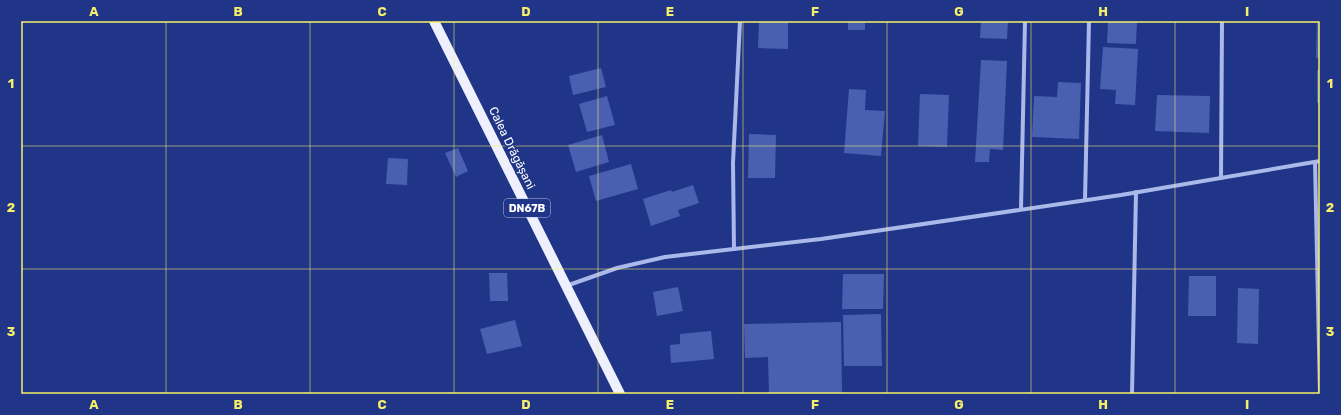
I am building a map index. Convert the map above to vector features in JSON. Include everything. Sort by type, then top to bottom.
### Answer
[{"type":"main road","name":"Calea Drăgășani","points":[[434,21],[620,394]]},
{"type":"street","points":[[734,249],[733,163],[740,21]]},
{"type":"street","points":[[1021,209],[1025,21]]},
{"type":"street","points":[[1085,200],[1088,21]]},
{"type":"street","points":[[1221,178],[1222,21]]},
{"type":"street","points":[[566,286],[617,268],[665,257],[821,239],[1085,200],[1318,162],[1320,394]]},
{"type":"street","points":[[1132,394],[1136,192]]},
{"type":"building","points":[[759,21],[788,21],[788,49],[758,48]]},
{"type":"building","points":[[848,21],[865,21],[865,30],[848,30]]},
{"type":"building","points":[[981,21],[1008,21],[1007,39],[980,38]]},
{"type":"building","points":[[1108,21],[1137,21],[1136,44],[1107,43]]},
{"type":"building","points":[[1317,21],[1320,21],[1320,58],[1316,58]]},
{"type":"building","points":[[1103,47],[1138,49],[1135,105],[1115,104],[1116,90],[1100,89]]},
{"type":"building","points":[[981,60],[1007,61],[1003,150],[990,149],[989,162],[975,162]]},
{"type":"building","points":[[601,68],[606,87],[573,95],[569,76]]},
{"type":"building","points":[[1317,70],[1320,70],[1320,103],[1317,103]]},
{"type":"building","points":[[1058,82],[1081,83],[1079,139],[1032,137],[1034,96],[1057,97]]},
{"type":"building","points":[[849,89],[866,90],[865,110],[885,111],[881,156],[844,153]]},
{"type":"building","points":[[920,94],[949,95],[947,147],[918,146]]},
{"type":"building","points":[[1157,95],[1210,96],[1209,133],[1155,131]]},
{"type":"building","points":[[607,96],[615,125],[587,132],[579,104]]},
{"type":"building","points":[[749,134],[776,135],[775,178],[748,178]]},
{"type":"building","points":[[602,135],[609,162],[576,172],[568,145]]},
{"type":"building","points":[[458,148],[468,171],[456,177],[445,153]]},
{"type":"building","points":[[388,158],[408,159],[407,185],[386,184]]},
{"type":"building","points":[[631,164],[638,189],[596,201],[589,176]]},
{"type":"building","points":[[693,185],[699,203],[678,210],[680,216],[651,226],[643,199]]},
{"type":"building","points":[[489,273],[507,273],[508,301],[490,301]]},
{"type":"building","points":[[843,274],[884,274],[883,309],[842,309]]},
{"type":"building","points":[[1189,276],[1216,276],[1216,316],[1188,316]]},
{"type":"building","points":[[678,287],[683,311],[657,316],[653,292]]},
{"type":"building","points":[[1238,288],[1259,289],[1258,344],[1237,343]]},
{"type":"building","points":[[881,314],[882,366],[844,366],[843,315]]},
{"type":"building","points":[[515,320],[522,346],[487,354],[480,329]]},
{"type":"building","points":[[841,322],[842,394],[769,394],[768,357],[745,358],[744,324]]},
{"type":"building","points":[[711,331],[714,359],[671,363],[670,345],[680,344],[680,334]]}]
